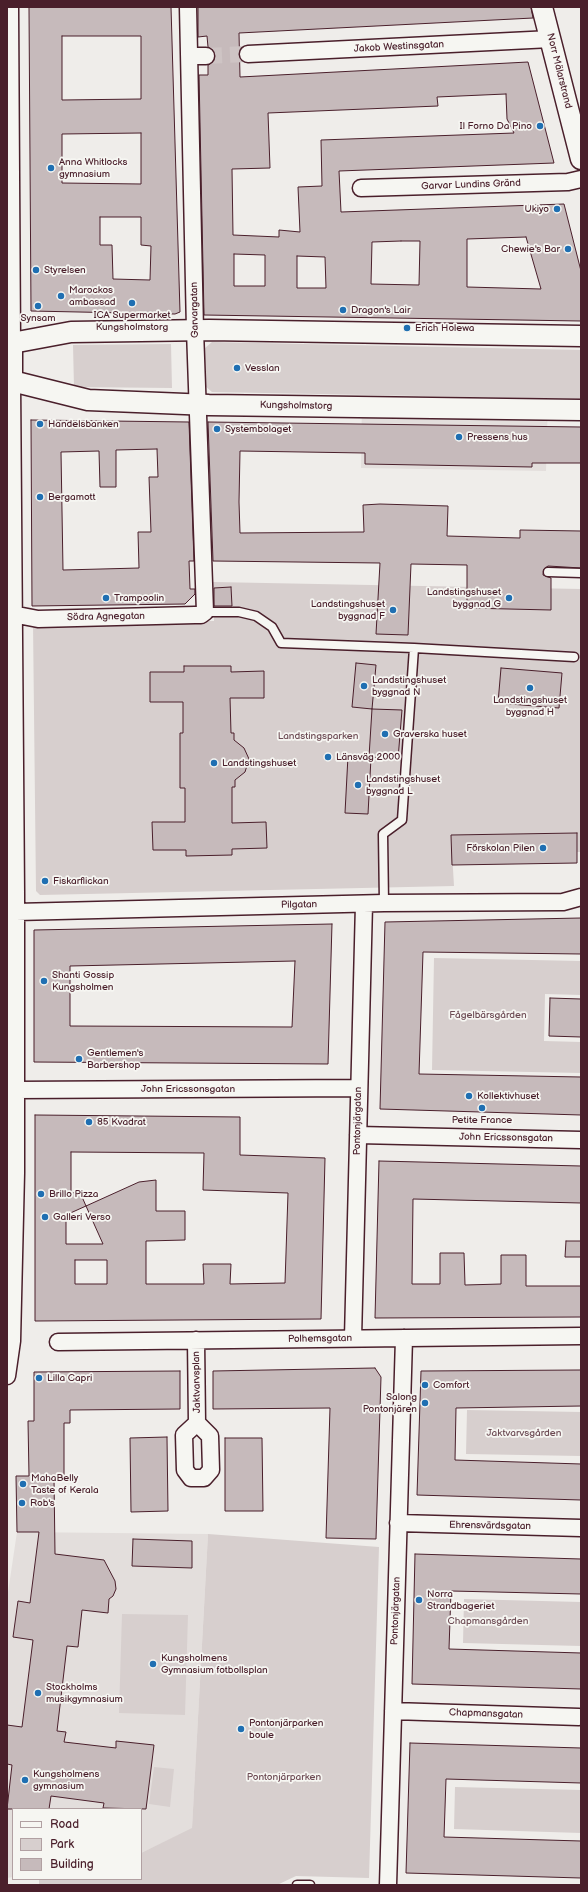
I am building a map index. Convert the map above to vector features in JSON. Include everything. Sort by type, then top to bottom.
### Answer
[{"type":"street","points":[[7,1376],[10,1341],[11,1173],[16,1090],[16,912],[11,895],[10,613],[12,343],[9,130],[10,7]]},
{"type":"street","name":"Garvargatan","points":[[188,7],[195,330],[205,612]]},
{"type":"street","name":"Norr Mälarstrand","points":[[542,7],[581,159]]},
{"type":"street","name":"Jakob Westinsgatan","points":[[248,54],[551,39]]},
{"type":"street","points":[[189,56],[206,56]]},
{"type":"street","name":"Garvar Lundins Gränd","points":[[361,188],[568,182],[581,179]]},
{"type":"street","points":[[12,343],[71,332],[195,330],[581,336]]},
{"type":"street","name":"Kungsholmstorg","points":[[11,370],[88,400],[198,404],[581,410]]},
{"type":"street","name":"Södra Agnegatan","points":[[10,613],[38,619],[201,615],[205,612]]},
{"type":"street","name":"Pilgatan","points":[[16,912],[384,903],[563,902],[581,897]]},
{"type":"street","name":"Pontonjärgatan","points":[[353,1338],[364,904]]},
{"type":"street","name":"John Ericssonsgatan","points":[[16,1090],[359,1088]]},
{"type":"street","name":"John Ericssonsgatan","points":[[358,1136],[581,1140]]},
{"type":"street","name":"Polhemsgatan","points":[[58,1342],[581,1336]]},
{"type":"street","name":"Pontonjärgatan","points":[[388,1885],[404,1338]]},
{"type":"street","name":"Jaktvarvsplan","points":[[196,1340],[197,1423]]},
{"type":"street","name":"Ehrensvärdsgatan","points":[[398,1524],[581,1528]]},
{"type":"street","name":"Chapmansgatan","points":[[393,1711],[579,1717]]},
{"type":"lane","points":[[548,572],[581,573]]},
{"type":"lane","points":[[205,612],[239,612],[256,616],[272,628],[281,643],[414,648],[574,657]]},
{"type":"lane","points":[[384,903],[383,834],[402,820],[414,648]]},
{"type":"lane","points":[[297,1885],[310,1885]]},
{"type":"shaded area","points":[[362,396],[548,399],[546,471],[361,468]]},
{"type":"shaded area","points":[[17,1532],[208,1534],[192,1829],[142,1853],[142,1808],[12,1808],[12,1877],[7,1878],[7,1599]]},
{"type":"green space","points":[[212,342],[581,350],[581,399],[212,392],[205,386],[205,348]]},
{"type":"green space","points":[[171,344],[172,388],[74,387],[73,345]]},
{"type":"green space","name":"Landstingsparken","points":[[213,582],[581,589],[581,852],[577,852],[577,833],[451,835],[454,886],[40,895],[36,891],[33,623],[214,621]]},
{"type":"green space","name":"Fågelbärsgården","points":[[434,958],[581,961],[581,995],[545,994],[544,1041],[581,1042],[581,1073],[432,1070]]},
{"type":"green space","name":"Jaktvarvsgården","points":[[467,1410],[581,1412],[581,1456],[466,1454]]},
{"type":"green space","name":"Pontonjärparken","points":[[208,1534],[379,1547],[369,1878],[296,1876],[277,1885],[39,1885],[39,1880],[142,1880],[142,1853],[192,1828]]},
{"type":"green space","name":"Chapmansgården","points":[[464,1599],[581,1602],[581,1646],[463,1643]]},
{"type":"green space","name":"Kungsholmens Gymnasium fotbollsplan","points":[[122,1614],[188,1615],[185,1715],[119,1713]]},
{"type":"green space","points":[[154,1767],[174,1769],[170,1807],[149,1804]]},
{"type":"green space","points":[[455,1787],[581,1790],[581,1833],[454,1829]]},
{"type":"building","points":[[29,7],[171,7],[180,312],[175,314],[31,311]],"holes":[[[62,36],[141,36],[141,99],[62,100]],[[141,133],[141,184],[62,183],[62,134]],[[100,217],[141,217],[141,245],[151,246],[150,280],[113,279],[112,245],[100,245]]]},
{"type":"building","points":[[198,7],[531,7],[533,18],[239,33],[240,77],[528,62],[554,163],[339,171],[341,212],[564,204],[581,271],[581,321],[204,315],[199,75],[208,75],[208,65],[214,61],[215,56],[214,51],[208,47],[207,36],[198,37]],"holes":[[[506,94],[507,119],[514,133],[321,140],[322,186],[298,187],[300,232],[279,230],[279,237],[233,235],[232,169],[270,168],[268,113],[438,106],[437,97]],[[526,237],[541,289],[467,287],[467,239]],[[420,241],[419,285],[371,284],[372,242]],[[234,254],[265,255],[265,286],[234,286]],[[297,256],[325,257],[326,288],[297,288]]]},
{"type":"building","points":[[31,420],[189,422],[194,561],[189,561],[190,589],[195,589],[195,594],[185,604],[32,606]],"holes":[[[157,449],[158,477],[149,477],[151,532],[138,532],[139,568],[63,570],[61,452],[99,451],[100,487],[116,487],[116,450]]]},
{"type":"building","points":[[208,422],[581,427],[581,463],[532,463],[532,467],[365,464],[365,453],[240,451],[239,502],[240,533],[364,532],[363,505],[380,504],[448,506],[447,536],[520,538],[520,530],[581,531],[581,568],[548,566],[544,569],[543,575],[551,578],[551,610],[467,608],[467,565],[411,564],[408,635],[376,634],[380,563],[213,561]]},
{"type":"building","points":[[231,587],[232,606],[214,606],[214,588]]},
{"type":"building","name":"Landstingshuset byggnad N","points":[[356,663],[376,665],[372,709],[352,707]]},
{"type":"building","name":"Landstingshuset","points":[[184,666],[231,666],[231,672],[264,671],[264,698],[230,698],[231,733],[234,733],[234,740],[244,748],[249,759],[245,772],[235,780],[235,787],[232,787],[232,823],[266,822],[267,848],[232,849],[232,855],[186,856],[186,850],[153,850],[152,822],[185,822],[185,788],[180,788],[180,733],[183,733],[183,702],[150,702],[150,672],[184,672]]},
{"type":"building","name":"Landstingshuset byggnad H","points":[[501,668],[562,673],[559,708],[498,703]]},
{"type":"building","name":"Graverska huset","points":[[372,709],[402,710],[398,759],[369,757]]},
{"type":"building","name":"Landstingshuset byggnad L","points":[[348,756],[371,758],[368,814],[345,813]]},
{"type":"building","points":[[577,833],[577,863],[452,865],[451,835]]},
{"type":"building","points":[[581,918],[581,954],[423,952],[419,1074],[581,1077],[581,1115],[380,1109],[385,922]]},
{"type":"building","points":[[332,924],[328,1064],[34,1062],[34,930]],"holes":[[[295,961],[292,1027],[70,1026],[70,966]]]},
{"type":"building","points":[[550,998],[581,999],[581,1037],[549,1036]]},
{"type":"building","points":[[35,1115],[240,1117],[240,1155],[325,1158],[321,1319],[35,1321]],"holes":[[[71,1152],[204,1153],[203,1190],[288,1193],[285,1283],[230,1284],[231,1264],[203,1264],[204,1284],[146,1284],[146,1241],[185,1240],[185,1211],[156,1211],[156,1180],[139,1182],[86,1206],[79,1190],[71,1194]],[[86,1206],[103,1244],[66,1244],[66,1215]],[[75,1260],[107,1260],[107,1284],[75,1284]]]},
{"type":"building","points":[[379,1161],[581,1166],[581,1203],[413,1199],[412,1284],[440,1284],[440,1253],[464,1253],[465,1285],[501,1284],[501,1255],[526,1255],[526,1286],[581,1286],[581,1317],[375,1318]]},
{"type":"building","points":[[566,1241],[581,1241],[581,1257],[565,1257]]},
{"type":"building","points":[[375,1368],[381,1377],[376,1539],[326,1538],[330,1408],[213,1409],[213,1371]]},
{"type":"building","points":[[581,1370],[581,1406],[456,1408],[455,1460],[581,1464],[581,1500],[417,1495],[421,1371]]},
{"type":"building","points":[[180,1371],[180,1409],[70,1410],[70,1423],[64,1423],[64,1478],[54,1478],[55,1554],[104,1560],[115,1581],[116,1589],[113,1596],[109,1599],[108,1613],[82,1610],[78,1647],[67,1646],[57,1731],[66,1732],[64,1742],[116,1748],[116,1741],[154,1745],[146,1809],[103,1808],[104,1803],[51,1796],[49,1808],[7,1809],[12,1765],[7,1764],[7,1725],[22,1727],[33,1640],[13,1637],[18,1601],[30,1603],[39,1532],[17,1532],[16,1476],[29,1476],[28,1421],[34,1421],[34,1372]]},
{"type":"building","points":[[167,1437],[168,1511],[131,1512],[130,1438]]},
{"type":"building","points":[[225,1438],[262,1438],[263,1511],[225,1511]]},
{"type":"building","points":[[133,1539],[192,1541],[192,1568],[132,1566]]},
{"type":"building","points":[[415,1554],[581,1559],[581,1594],[451,1591],[449,1649],[581,1653],[581,1689],[412,1684]]},
{"type":"building","points":[[410,1743],[581,1748],[581,1783],[446,1779],[444,1837],[581,1841],[581,1878],[406,1873]]},
{"type":"tunnel","points":[[206,56],[248,54]]},
{"type":"place","name":"Il Forno Da Pino","points":[[540,126]]},
{"type":"place","name":"Anna Whitlocks gymnasium","points":[[51,168]]},
{"type":"place","name":"Ukiyo","points":[[557,209]]},
{"type":"place","name":"Chewie's Bar","points":[[568,249]]},
{"type":"place","name":"Styrelsen","points":[[36,270]]},
{"type":"place","name":"Marockos ambassad","points":[[61,296]]},
{"type":"place","name":"ICA Supermarket Kungsholmstorg","points":[[132,303]]},
{"type":"place","name":"Synsam","points":[[38,306]]},
{"type":"place","name":"Dragon's Lair","points":[[343,310]]},
{"type":"place","name":"Erich Holewa","points":[[407,328]]},
{"type":"place","name":"Vesslan","points":[[237,368]]},
{"type":"place","name":"Handelsbanken","points":[[40,424]]},
{"type":"place","name":"Systembolaget","points":[[217,429]]},
{"type":"place","name":"Pressens hus","points":[[459,437]]},
{"type":"place","name":"Bergamott","points":[[40,497]]},
{"type":"place","name":"Trampoolin","points":[[106,598]]},
{"type":"place","name":"Landstingshuset byggnad G","points":[[509,598]]},
{"type":"place","name":"Landstingshuset byggnad F","points":[[393,610]]},
{"type":"place","name":"Landstingshuset byggnad N","points":[[364,686]]},
{"type":"place","name":"Landstingshuset byggnad H","points":[[530,688]]},
{"type":"place","name":"Graverska huset","points":[[385,734]]},
{"type":"place","name":"Länsväg 2000","points":[[328,757]]},
{"type":"place","name":"Landstingshuset","points":[[214,763]]},
{"type":"place","name":"Landstingshuset byggnad L","points":[[358,785]]},
{"type":"place","name":"Förskolan Pilen","points":[[543,848]]},
{"type":"place","name":"Fiskarflickan","points":[[45,881]]},
{"type":"place","name":"Shanti Gossip Kungsholmen","points":[[44,981]]},
{"type":"place","name":"Gentlemen's Barbershop","points":[[79,1059]]},
{"type":"place","name":"Kollektivhuset","points":[[469,1096]]},
{"type":"place","name":"Petite France","points":[[482,1108]]},
{"type":"place","name":"85 Kvadrat","points":[[89,1122]]},
{"type":"place","name":"Brillo Pizza","points":[[41,1194]]},
{"type":"place","name":"Galleri Verso","points":[[45,1217]]},
{"type":"place","name":"Lilla Capri","points":[[39,1378]]},
{"type":"place","name":"Comfort","points":[[425,1385]]},
{"type":"place","name":"Salong Pontonjären","points":[[425,1403]]},
{"type":"place","name":"MahaBelly Taste of Kerala","points":[[23,1484]]},
{"type":"place","name":"Rob's","points":[[22,1503]]},
{"type":"place","name":"Norra Strandbageriet","points":[[419,1600]]},
{"type":"place","name":"Kungsholmens Gymnasium fotbollsplan","points":[[153,1664]]},
{"type":"place","name":"Stockholms musikgymnasium","points":[[38,1693]]},
{"type":"place","name":"Pontonjärparken boule","points":[[241,1729]]},
{"type":"place","name":"Kungsholmens gymnasium","points":[[25,1780]]}]
